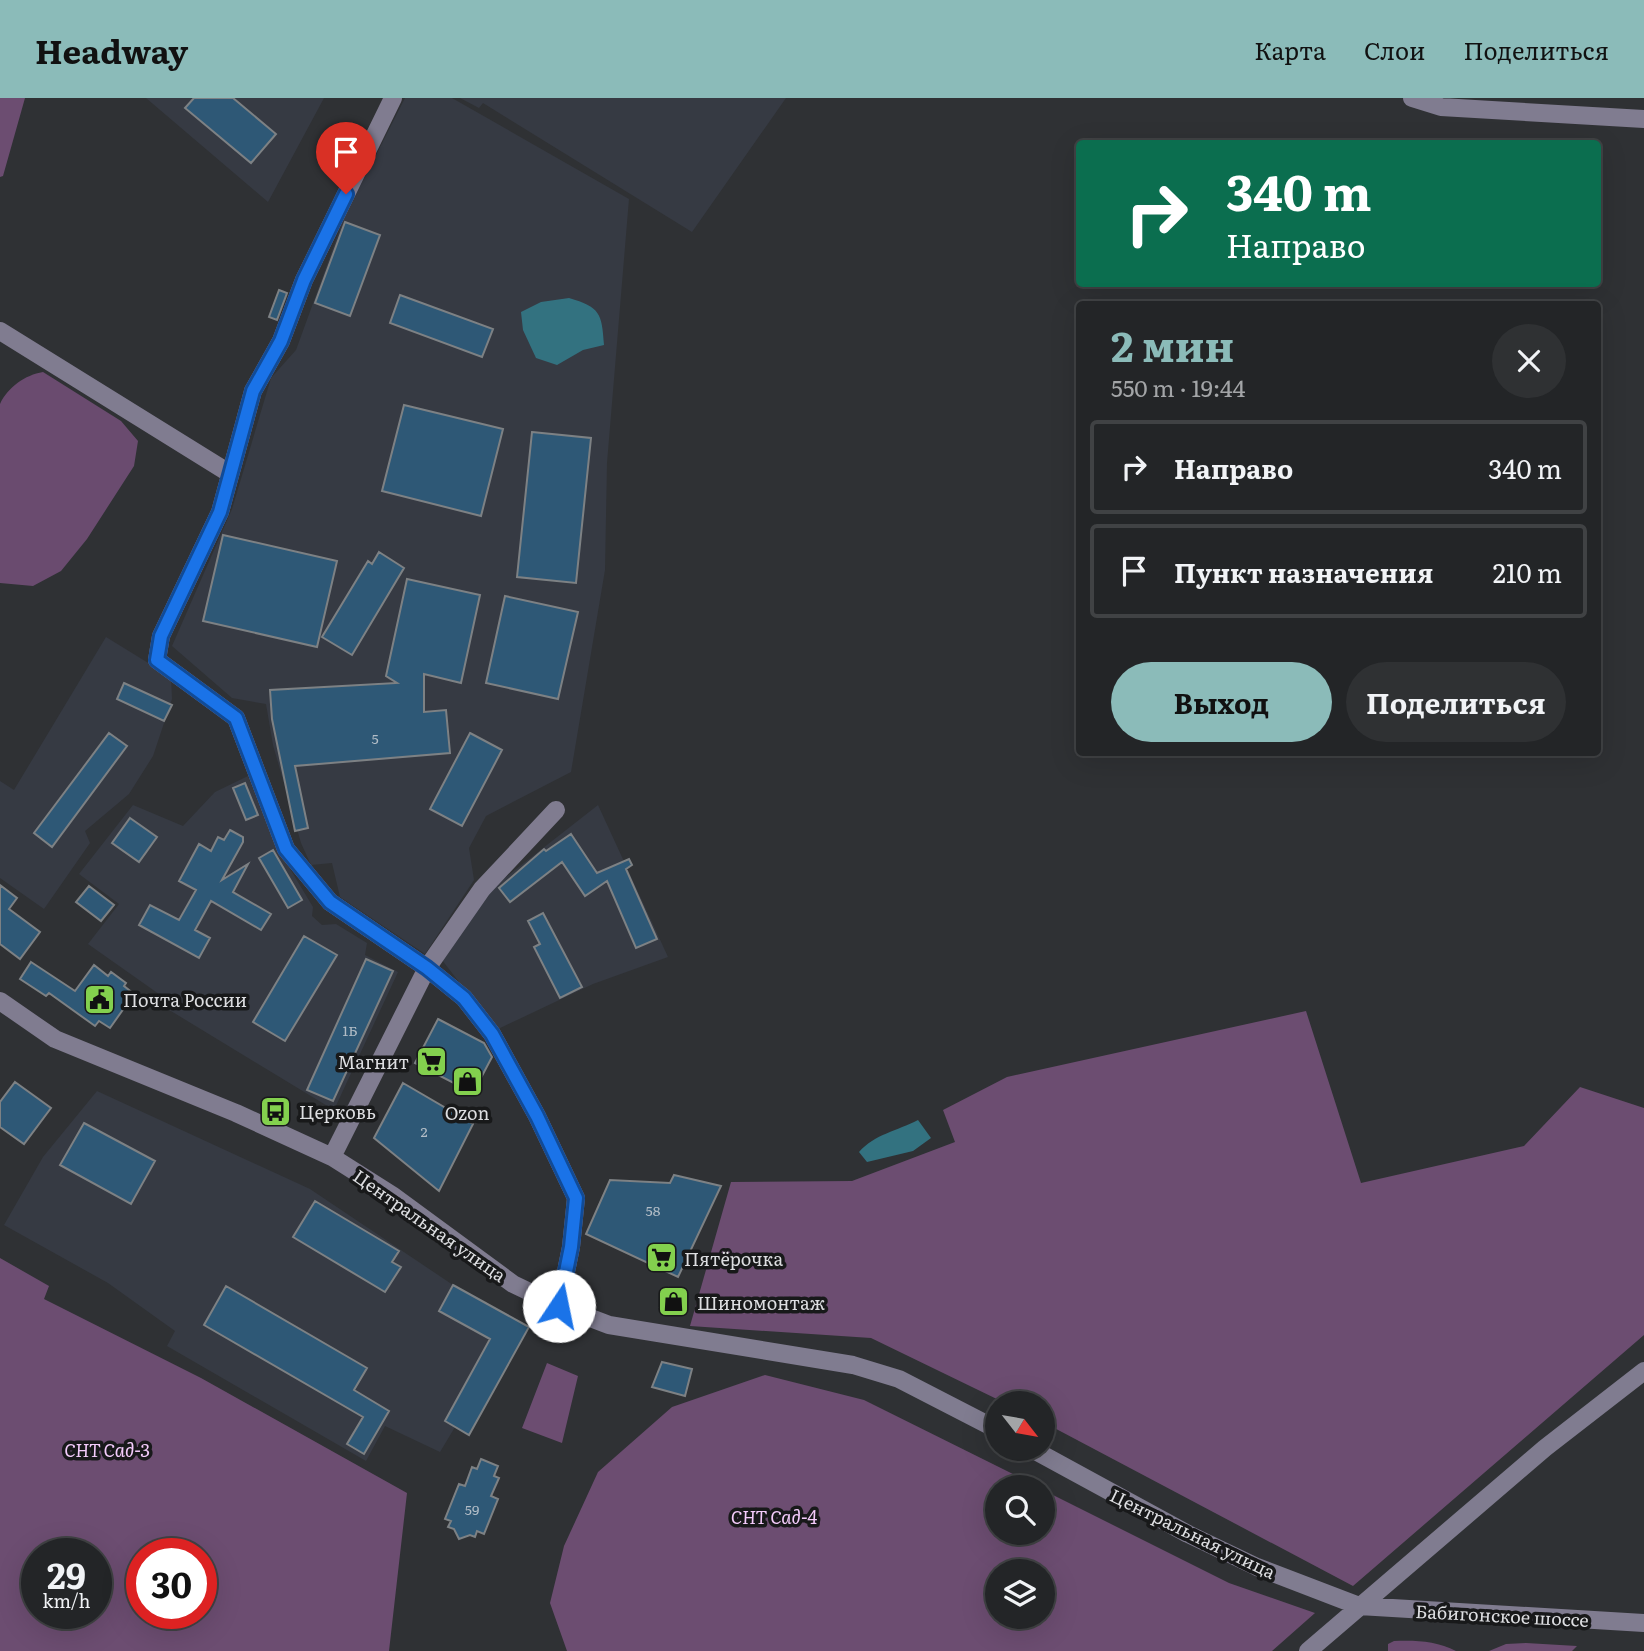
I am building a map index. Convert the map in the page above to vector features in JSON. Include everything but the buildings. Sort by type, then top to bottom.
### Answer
[{"type":"street","points":[[393,98],[304,280],[281,341],[253,391],[220,512],[161,636],[157,660],[236,718],[286,849],[330,902],[429,966],[464,998],[492,1034],[537,1116],[576,1198],[571,1247],[559,1306]]},
{"type":"street","points":[[1412,98],[1441,107],[1644,119]]},
{"type":"street","points":[[0,331],[229,474]]},
{"type":"street","points":[[332,1157],[429,966],[482,889],[556,810]]},
{"type":"street","name":"Центральная улица","points":[[0,1001],[55,1039],[236,1113],[332,1157],[392,1195],[513,1283],[559,1306],[608,1325],[853,1365],[899,1379],[985,1423]]},
{"type":"street","points":[[1308,1651],[1545,1448],[1644,1371]]},
{"type":"street","name":"Центральная улица","points":[[1054,1461],[1200,1540],[1257,1567],[1359,1606]]},
{"type":"street","name":"Бабигонское шоссе","points":[[1359,1606],[1644,1623]]},
{"type":"shaded area","points":[[146,98],[324,98],[268,202]]},
{"type":"shaded area","points":[[405,98],[452,98],[629,199],[607,463],[605,570],[571,772],[486,816],[469,848],[474,880],[425,954],[340,897],[332,863],[311,865],[301,843],[273,745],[266,704],[232,698],[172,646],[232,509],[271,378],[296,350],[344,218]]},
{"type":"shaded area","points":[[460,98],[786,98],[692,232],[483,103],[479,108]]},
{"type":"shaded area","points":[[43,372],[121,421],[138,441],[134,466],[87,539],[61,571],[33,586],[0,583],[0,404],[18,383]]},
{"type":"shaded area","points":[[106,637],[171,677],[172,699],[153,756],[129,794],[85,831],[90,843],[44,909],[0,878],[0,781],[14,790]]},
{"type":"shaded area","points":[[248,776],[274,842],[313,907],[312,916],[322,925],[336,924],[367,943],[365,955],[398,972],[334,1110],[166,1008],[166,999],[88,944],[119,904],[79,874],[133,805],[183,826],[215,792]]},
{"type":"shaded area","points":[[598,805],[668,957],[593,984],[496,1030],[442,960],[492,888]]},
{"type":"shaded area","points":[[97,1091],[310,1189],[453,1285],[529,1327],[469,1435],[455,1427],[440,1452],[385,1426],[366,1461],[167,1346],[175,1331],[108,1283],[4,1225],[43,1157]]},
{"type":"shaded area","points":[[1394,1641],[1426,1642],[1456,1651],[1388,1651],[1388,1644]]},
{"type":"green space","points":[[0,98],[25,98],[3,176],[0,177]]},
{"type":"green space","points":[[1306,1011],[1361,1183],[1524,1146],[1580,1087],[1644,1108],[1644,1335],[1353,1586],[1055,1428],[1055,1391],[985,1391],[985,1393],[871,1338],[690,1326],[731,1182],[852,1181],[955,1142],[943,1110],[1007,1077]]},
{"type":"green space","name":"СНТ Сад-3","points":[[0,1258],[49,1286],[44,1299],[201,1378],[407,1493],[389,1651],[0,1651]]},
{"type":"green space","points":[[547,1363],[578,1376],[562,1443],[522,1428]]},
{"type":"green space","name":"СНТ Сад-4","points":[[765,1375],[864,1400],[1015,1475],[985,1475],[985,1545],[1055,1545],[1055,1496],[1229,1583],[1315,1613],[1272,1651],[567,1651],[550,1603],[564,1546],[598,1472],[672,1407]]},
{"type":"green space","points":[[1506,1644],[1577,1646],[1572,1651],[1489,1651]]},
{"type":"water","points":[[569,298],[593,308],[597,313],[602,325],[604,345],[583,350],[557,365],[536,358],[523,330],[521,312],[541,302]]},
{"type":"water","points":[[918,1120],[931,1138],[913,1151],[867,1162],[859,1152],[879,1137]]},
{"type":"place","name":"Почта России","points":[[100,999]]},
{"type":"place","name":"Магнит","points":[[432,1061]]},
{"type":"place","name":"Ozon","points":[[467,1081]]},
{"type":"place","name":"Церковь","points":[[276,1111]]},
{"type":"place","name":"Пятёрочка","points":[[661,1258]]},
{"type":"place","name":"Шиномонтаж","points":[[674,1302]]},
{"type":"route","points":[[346,194],[304,280],[281,341],[253,391],[220,512],[161,636],[157,660],[236,718],[286,849],[330,902],[427,968],[464,998],[492,1034],[537,1116],[576,1198],[571,1247],[559,1306]]}]
